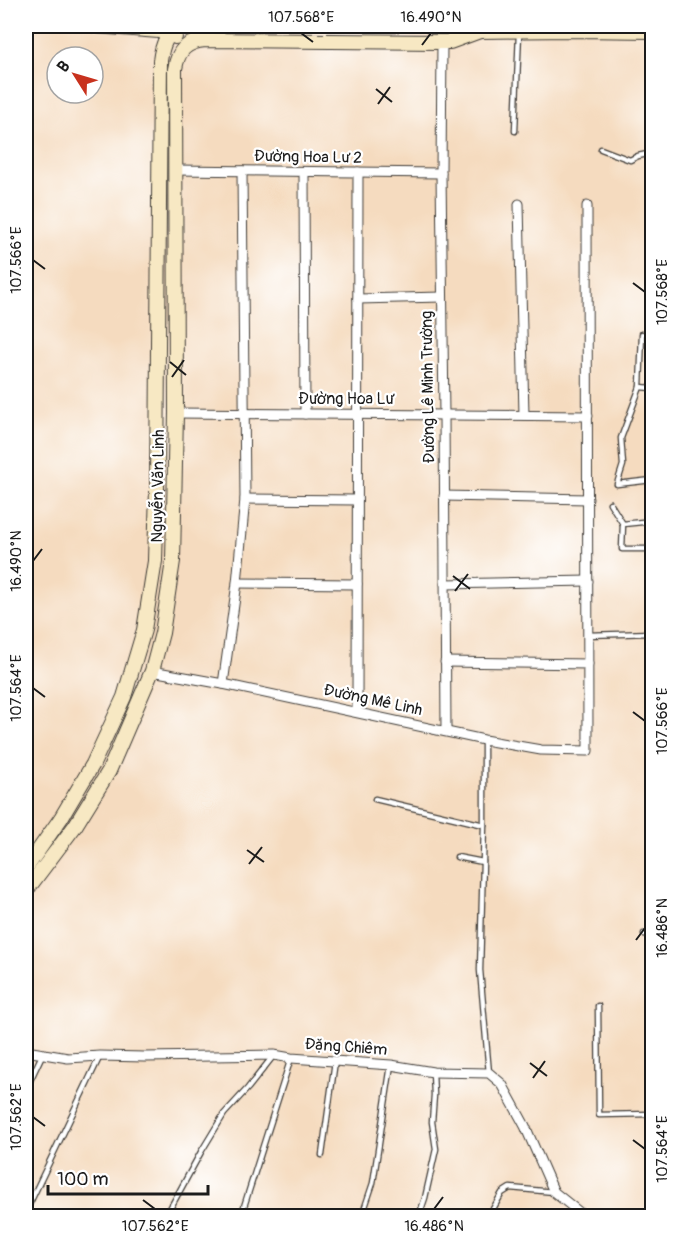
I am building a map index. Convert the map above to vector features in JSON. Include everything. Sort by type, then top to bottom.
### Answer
[{"type":"main road","points":[[96,26],[174,28],[185,47],[196,41],[205,40],[450,42],[480,28]]},
{"type":"main road","points":[[462,26],[519,30],[575,28],[652,31]]},
{"type":"main road","name":"Nguyễn Văn Linh","points":[[26,868],[61,818],[93,764],[124,697],[144,630],[155,561],[159,61],[161,49],[174,28]]},
{"type":"main road","name":"Nguyễn Văn Linh","points":[[26,891],[75,826],[109,771],[152,671],[162,633],[174,561],[176,69],[177,60],[185,47]]},
{"type":"main road","points":[[157,457],[176,457]]},
{"type":"main road","points":[[93,764],[109,771]]},
{"type":"street","name":"Đường Lê Minh Trường","points":[[442,42],[446,731]]},
{"type":"street","name":"Đường Hoa Lư 2","points":[[175,170],[441,173]]},
{"type":"street","points":[[223,684],[237,583],[245,499],[242,171]]},
{"type":"street","points":[[304,172],[305,414]]},
{"type":"street","points":[[357,712],[358,172]]},
{"type":"street","points":[[519,204],[524,415]]},
{"type":"street","points":[[445,662],[588,664],[587,206]]},
{"type":"street","points":[[358,299],[442,297]]},
{"type":"street","name":"Đường Hoa Lư","points":[[176,413],[588,416]]},
{"type":"street","points":[[444,496],[588,499]]},
{"type":"street","points":[[245,499],[357,500]]},
{"type":"street","points":[[445,584],[588,581]]},
{"type":"street","points":[[237,583],[357,584]]},
{"type":"street","name":"Đường Mê Linh","points":[[152,671],[484,740],[541,750],[588,751],[588,664]]},
{"type":"street","name":"Đặng Chiêm","points":[[26,1051],[68,1058],[274,1055],[391,1065],[434,1072],[489,1073]]},
{"type":"street","points":[[489,1073],[502,1084],[525,1126],[554,1192],[580,1215]]},
{"type":"lane","points":[[515,130],[519,30]]},
{"type":"lane","points":[[601,149],[630,160],[652,153]]},
{"type":"lane","points":[[642,334],[640,387],[621,438],[623,465],[618,484],[652,480]]},
{"type":"lane","points":[[640,387],[652,388]]},
{"type":"lane","points":[[610,503],[623,524],[622,549],[652,549]]},
{"type":"lane","points":[[623,524],[652,521]]},
{"type":"lane","points":[[588,635],[652,633]]},
{"type":"lane","points":[[484,740],[480,970],[489,1073]]},
{"type":"lane","points":[[375,799],[484,825]]},
{"type":"lane","points":[[458,857],[483,862]]},
{"type":"lane","points":[[644,934],[652,935]]},
{"type":"lane","points":[[598,1006],[599,1115],[652,1114]]},
{"type":"lane","points":[[26,1089],[42,1055]]},
{"type":"lane","points":[[166,1216],[224,1114],[274,1055]]},
{"type":"lane","points":[[26,1211],[100,1056]]},
{"type":"lane","points":[[241,1216],[291,1058]]},
{"type":"lane","points":[[322,1155],[335,1061]]},
{"type":"lane","points":[[362,1216],[373,1183],[391,1065]]},
{"type":"lane","points":[[419,1216],[436,1149],[432,1122],[434,1072]]},
{"type":"lane","points":[[489,1216],[502,1193],[510,1188],[554,1192]]}]
